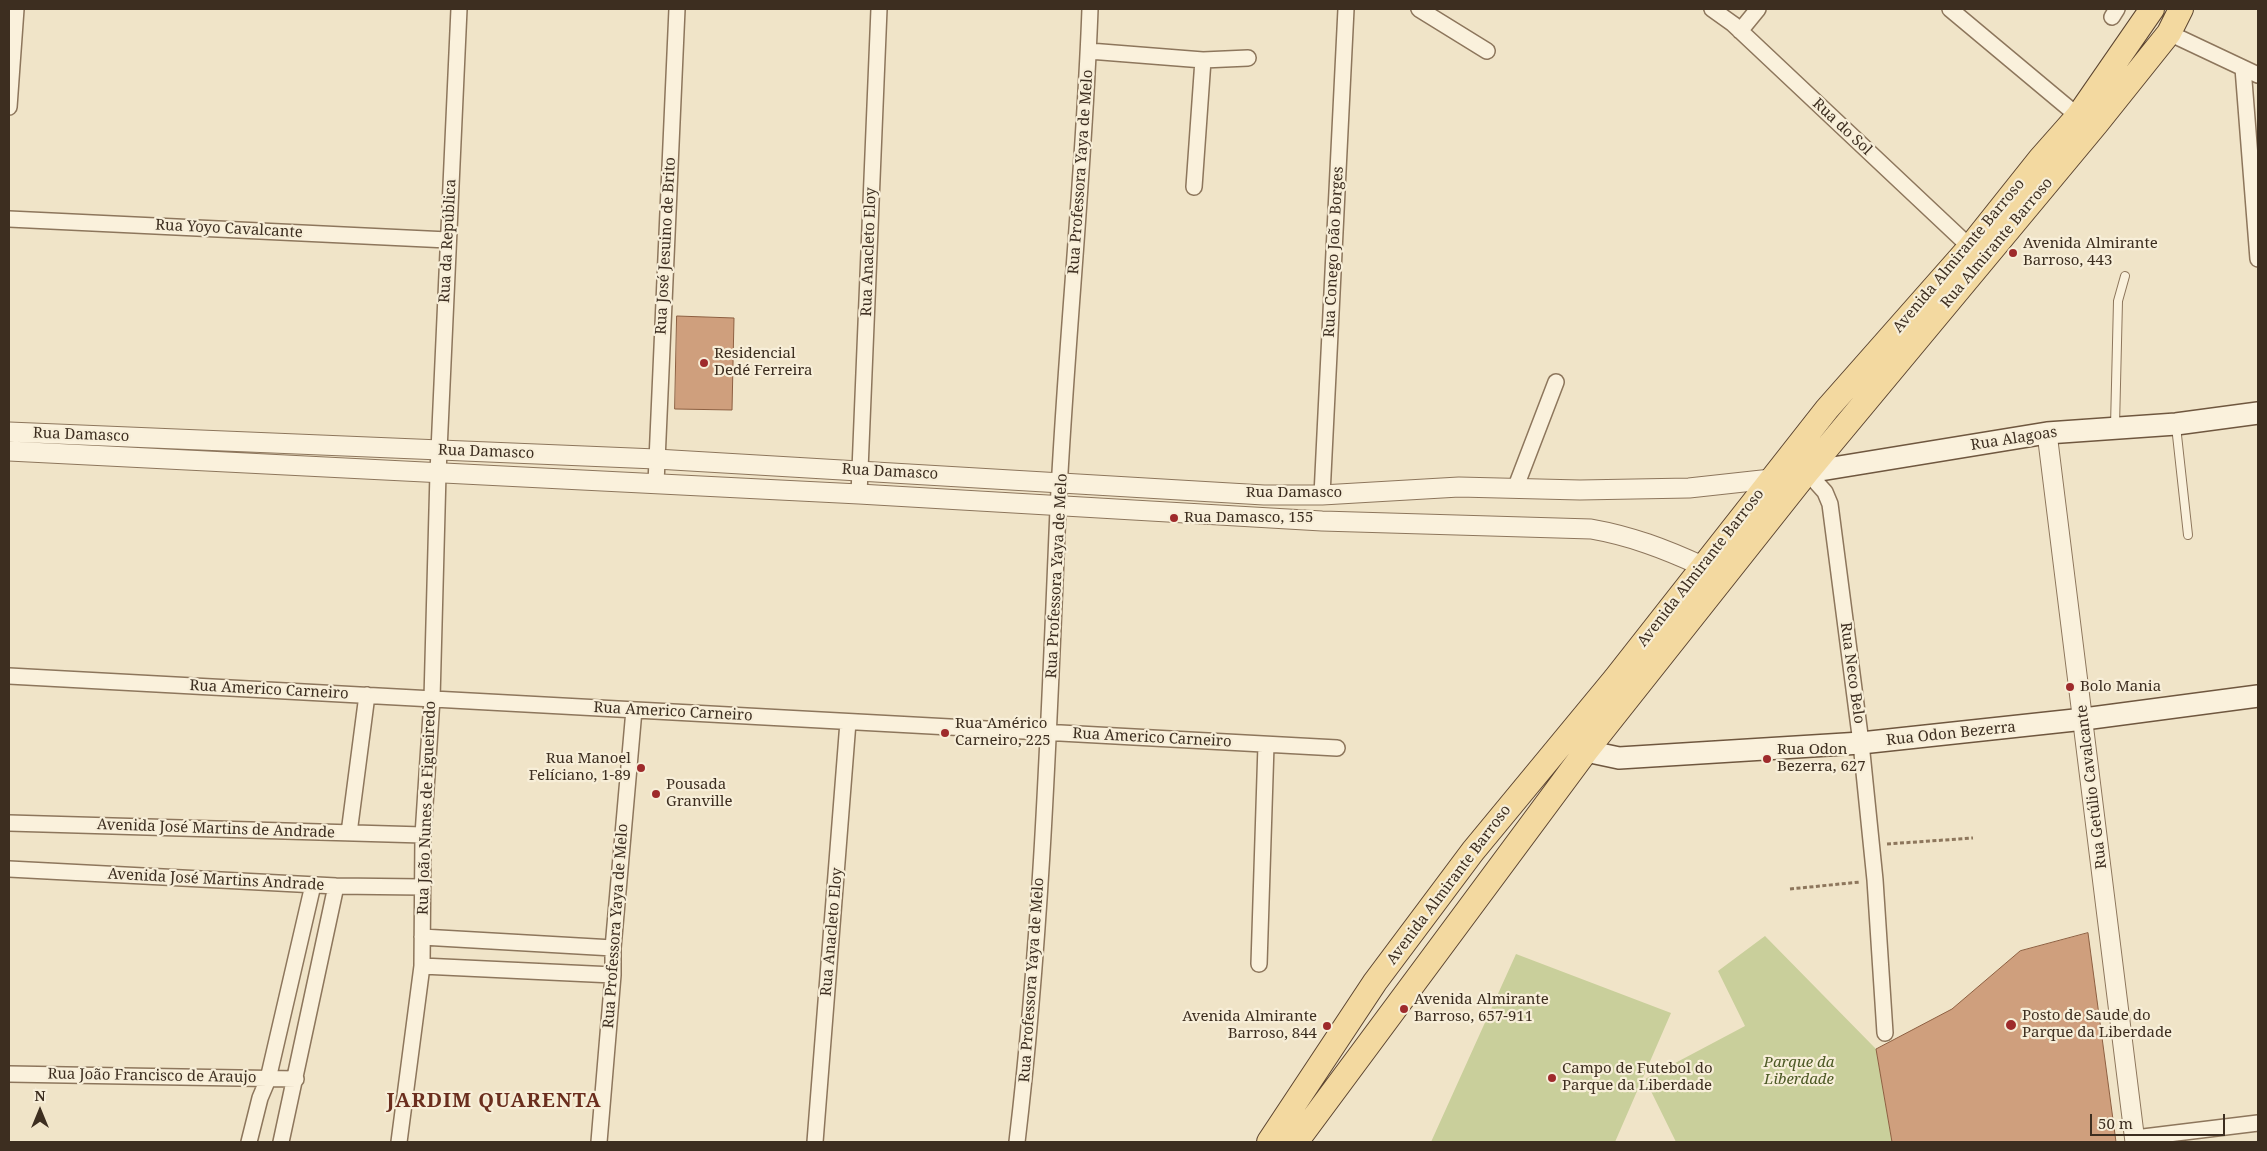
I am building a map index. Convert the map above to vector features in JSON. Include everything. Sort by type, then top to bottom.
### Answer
[{"type":"main road","name":"Avenida Almirante Barroso","points":[[1269,1142],[1375,982],[1473,850],[1615,679],[1827,409],[1970,247],[2078,116],[2152,9]]},
{"type":"main road","name":"Rua Almirante Barroso","points":[[1586,751],[1807,472],[2097,123],[2169,33],[2181,9]]},
{"type":"main road","name":"Rua Alagoas","points":[[1771,479],[2047,433],[2115,426],[2176,424],[2258,412]]},
{"type":"main road","name":"Rua Odon Bezerra","points":[[1586,751],[1619,758],[1861,743],[2084,719],[2258,696]]},
{"type":"main road","points":[[1581,718],[1582,737],[1586,751]]},
{"type":"main road","name":"Avenida Almirante Barroso","points":[[1296,1142],[1586,751]]},
{"type":"street","points":[[9,107],[16,9]]},
{"type":"street","name":"Rua da República","points":[[438,473],[459,9]]},
{"type":"street","name":"Rua José Jesuino de Brito","points":[[656,484],[677,9]]},
{"type":"street","name":"Rua Anacleto Eloy","points":[[859,494],[879,9]]},
{"type":"street","name":"Rua Professora Yaya de Melo","points":[[1017,1142],[1026,1069],[1050,733],[1059,506],[1090,9]]},
{"type":"street","name":"Rua Conego João Borges","points":[[1322,495],[1346,9]]},
{"type":"street","points":[[1419,9],[1487,51]]},
{"type":"street","name":"Rua do Sol","points":[[1712,9],[1740,31],[1970,247]]},
{"type":"street","points":[[1740,31],[1758,9]]},
{"type":"street","points":[[1950,9],[2078,116]]},
{"type":"street","points":[[2169,33],[2258,76]]},
{"type":"street","points":[[1088,51],[1203,60],[1248,58]]},
{"type":"street","points":[[1194,187],[1203,60]]},
{"type":"street","points":[[2242,68],[2258,259]]},
{"type":"street","name":"Rua Yoyo Cavalcante","points":[[9,219],[448,240]]},
{"type":"street","points":[[1514,488],[1556,382]]},
{"type":"street","name":"Rua Damasco","points":[[9,432],[656,459],[1264,494],[1322,495],[1459,487],[1580,490],[1690,488],[1771,479]]},
{"type":"street","name":"Rua Getúlio Cavalcante","points":[[2047,433],[2135,1140]]},
{"type":"street","name":"Rua Damasco","points":[[9,451],[859,494],[1322,521],[1591,529],[1618,534],[1658,546],[1702,566]]},
{"type":"street","name":"Rua Neco Belo","points":[[1807,472],[1825,492],[1830,504],[1861,743],[1872,845],[1885,1032]]},
{"type":"street","name":"Rua João Nunes de Figueiredo","points":[[399,1142],[422,966],[423,835],[432,699],[438,473]]},
{"type":"street","name":"Rua Americo Carneiro","points":[[9,676],[1337,748]]},
{"type":"street","points":[[349,833],[367,695]]},
{"type":"street","name":"Rua Professora Yaya de Melo","points":[[599,1142],[613,975],[613,948],[634,710]]},
{"type":"street","name":"Rua Anacleto Eloy","points":[[814,1142],[848,722]]},
{"type":"street","points":[[1259,964],[1266,744]]},
{"type":"street","name":"Avenida José Martins de Andrade","points":[[9,823],[423,835]]},
{"type":"street","name":"Avenida José Martins Andrade","points":[[9,869],[313,885],[422,887]]},
{"type":"street","points":[[249,1142],[260,1098],[268,1079],[313,885]]},
{"type":"street","points":[[281,1142],[336,886]]},
{"type":"street","points":[[422,937],[613,948]]},
{"type":"street","points":[[422,966],[613,975]]},
{"type":"street","name":"Rua João Francisco de Araujo","points":[[9,1074],[296,1079]]},
{"type":"street","points":[[2135,1140],[2258,1124]]},
{"type":"lane","points":[[2115,426],[2118,301],[2125,276]]},
{"type":"lane","points":[[2176,424],[2188,535]]},
{"type":"path","points":[[1872,845],[1974,838]]},
{"type":"path","points":[[1790,889],[1875,880]]},
{"type":"green space","name":"Parque da Liberdade","points":[[1765,936],[1876,1049],[1892,1142],[1676,1142],[1645,1079],[1745,1026],[1718,971]]},
{"type":"green space","name":"Campo de Futebol do Parque da Liberdade","points":[[1516,954],[1671,1013],[1615,1142],[1431,1142]]},
{"type":"building","name":"Residencial Dedé Ferreira","points":[[677,316],[734,318],[732,410],[675,409]]},
{"type":"building","name":"Posto de Saude do Parque da Liberdade","points":[[2088,933],[2116,1142],[1892,1142],[1876,1049],[1952,1009],[2020,951]]},
{"type":"place","name":"Avenida Almirante Barroso, 443","points":[[2013,253]]},
{"type":"place","name":"Residencial Dedé Ferreira","points":[[704,363]]},
{"type":"place","name":"Rua Damasco, 155","points":[[1174,518]]},
{"type":"place","name":"Bolo Mania","points":[[2070,687]]},
{"type":"place","name":"Rua Américo Carneiro, 225","points":[[945,733]]},
{"type":"place","name":"Rua Odon Bezerra, 627","points":[[1767,759]]},
{"type":"place","name":"Rua Manoel Felíciano, 1-89","points":[[641,768]]},
{"type":"place","name":"Pousada Granville","points":[[656,794]]},
{"type":"place","name":"Avenida Almirante Barroso, 657-911","points":[[1404,1009]]},
{"type":"place","name":"Posto de Saude do Parque da Liberdade","points":[[2011,1025]]},
{"type":"place","name":"Avenida Almirante Barroso, 844","points":[[1327,1026]]},
{"type":"place","name":"Campo de Futebol do Parque da Liberdade","points":[[1552,1078]]},
{"type":"district","name":"JARDIM QUARENTA","points":[[494,1101]]}]
